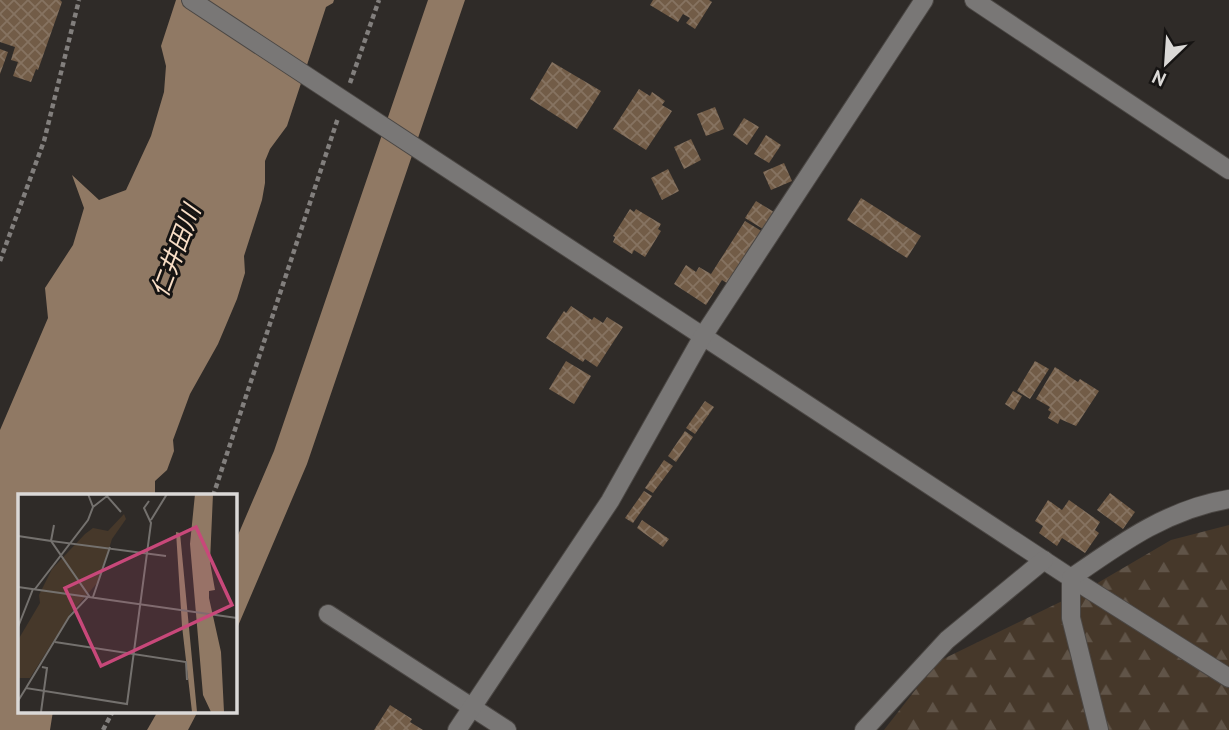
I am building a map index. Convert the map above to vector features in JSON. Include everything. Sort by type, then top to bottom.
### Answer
[{"type":"street","points":[[191,0],[1071,578],[1229,678]]},
{"type":"street","points":[[457,730],[610,501],[703,337],[924,0]]},
{"type":"street","points":[[974,0],[1229,170]]},
{"type":"street","points":[[1071,578],[1134,534],[1202,503],[1229,499]]},
{"type":"street","points":[[864,730],[947,640],[1044,560]]},
{"type":"street","points":[[1071,578],[1071,618],[1099,730]]},
{"type":"street","points":[[328,614],[507,730]]},
{"type":"path","points":[[0,261],[44,141],[79,0]]},
{"type":"path","points":[[213,494],[379,0]]},
{"type":"path","points":[[103,730],[112,712]]},
{"type":"green space","points":[[1229,525],[1229,730],[884,730],[937,662],[1089,588],[1171,540]]},
{"type":"water","name":"仁井田川","points":[[176,0],[334,0],[326,7],[287,126],[270,149],[265,161],[262,200],[244,256],[245,273],[237,299],[218,344],[190,394],[173,440],[174,451],[167,470],[155,481],[155,494],[18,494],[18,712],[53,712],[50,730],[0,730],[0,430],[48,318],[45,288],[73,245],[84,208],[72,175],[99,200],[126,190],[151,136],[164,92],[166,66],[161,46]]},
{"type":"water","points":[[428,0],[465,0],[307,464],[236,631],[236,540],[274,451]]},
{"type":"water","points":[[157,712],[197,712],[188,730],[147,730]]},
{"type":"building","points":[[0,0],[62,2],[38,70],[36,69],[31,82],[13,76],[18,62],[11,60],[15,47],[0,42]]},
{"type":"building","points":[[653,0],[712,2],[695,29],[686,23],[690,18],[683,14],[678,22],[650,5]]},
{"type":"building","points":[[0,49],[8,52],[0,74]]},
{"type":"building","points":[[552,62],[601,91],[577,129],[530,99]]},
{"type":"building","points":[[639,89],[650,96],[652,92],[665,101],[662,105],[672,111],[646,150],[613,129]]},
{"type":"building","points":[[715,107],[724,129],[706,136],[697,114]]},
{"type":"building","points":[[744,118],[759,127],[747,145],[733,135]]},
{"type":"building","points":[[766,135],[781,145],[769,163],[754,154]]},
{"type":"building","points":[[691,139],[701,160],[684,169],[674,147]]},
{"type":"building","points":[[784,163],[792,181],[771,190],[763,172]]},
{"type":"building","points":[[668,169],[679,191],[662,200],[651,178]]},
{"type":"building","points":[[861,198],[921,236],[907,258],[847,220]]},
{"type":"building","points":[[756,201],[774,212],[763,229],[745,218]]},
{"type":"building","points":[[630,209],[634,212],[636,209],[661,224],[658,229],[661,231],[645,257],[634,250],[632,254],[613,242],[613,236]]},
{"type":"building","points":[[745,221],[763,232],[730,285],[722,280],[706,305],[674,284],[686,265],[696,272],[699,267],[711,274]]},
{"type":"building","points":[[571,306],[592,320],[594,317],[603,323],[607,317],[623,327],[597,367],[585,359],[583,362],[546,338],[564,311],[566,313]]},
{"type":"building","points":[[566,361],[591,376],[574,404],[549,389]]},
{"type":"building","points":[[1035,361],[1049,369],[1030,399],[1017,391]]},
{"type":"building","points":[[1055,367],[1078,382],[1080,379],[1099,391],[1076,426],[1060,419],[1058,424],[1048,418],[1050,407],[1036,399]]},
{"type":"building","points":[[1013,391],[1022,396],[1014,410],[1005,404]]},
{"type":"building","points":[[705,401],[714,407],[695,434],[686,428]]},
{"type":"building","points":[[685,431],[693,437],[676,462],[668,456]]},
{"type":"building","points":[[664,460],[673,466],[653,493],[645,488]]},
{"type":"building","points":[[644,491],[652,496],[633,523],[625,518]]},
{"type":"building","points":[[1110,493],[1135,512],[1123,529],[1097,510]]},
{"type":"building","points":[[1048,500],[1062,510],[1069,500],[1100,522],[1095,530],[1099,533],[1085,553],[1062,538],[1057,546],[1039,533],[1043,526],[1035,521]]},
{"type":"building","points":[[642,520],[669,539],[663,547],[637,528]]},
{"type":"building","points":[[390,705],[412,719],[410,722],[423,730],[374,730]]}]
